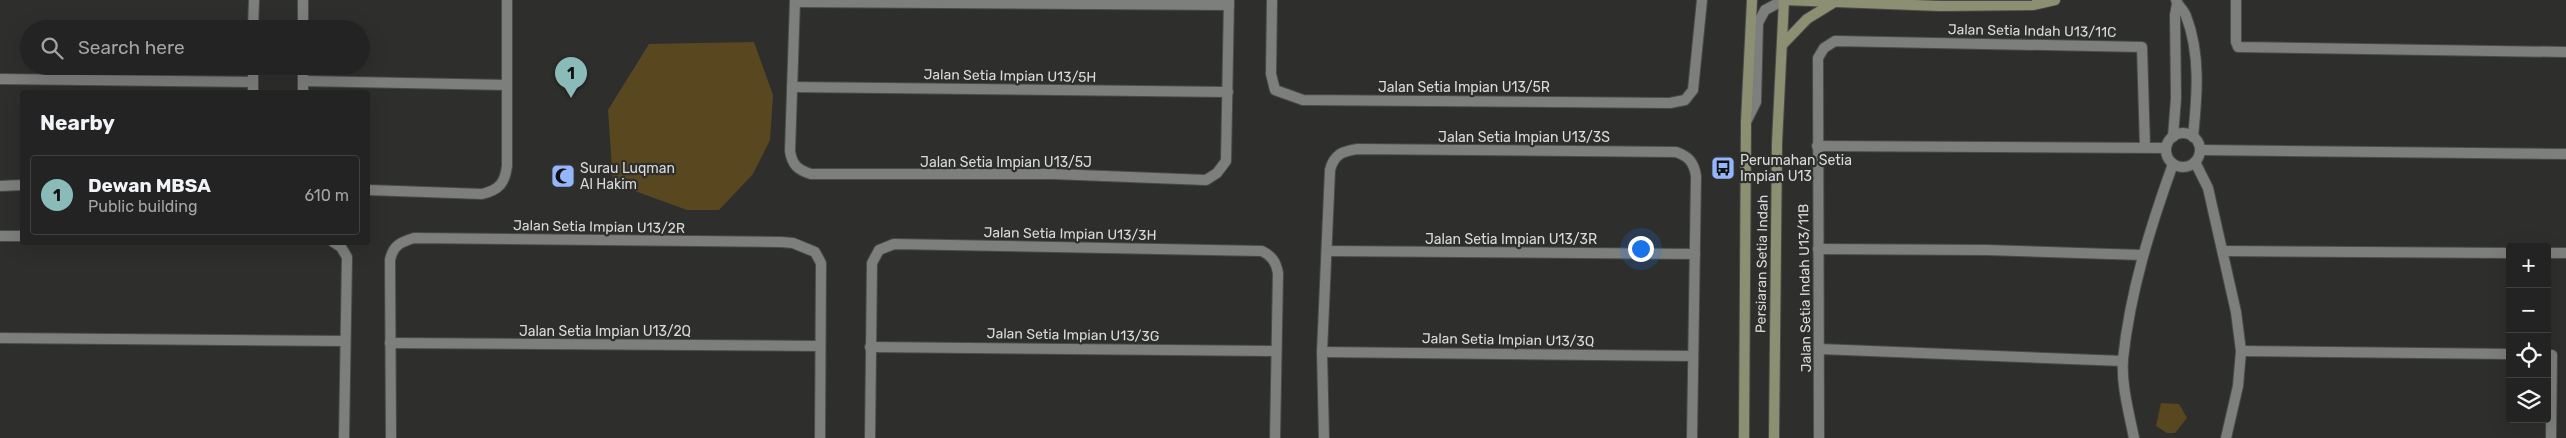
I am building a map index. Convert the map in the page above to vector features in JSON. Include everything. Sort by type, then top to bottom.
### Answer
[{"type":"street","points":[[253,20],[254,0]]},
{"type":"street","points":[[303,0],[303,20]]},
{"type":"street","points":[[370,190],[482,194],[495,191],[505,180],[507,166],[506,0]]},
{"type":"street","name":"Jalan Setia Impian U13/5R","points":[[1272,0],[1271,74],[1275,90],[1303,100],[1670,103],[1685,100],[1693,90],[1702,0]]},
{"type":"street","name":"Persiaran Setia Indah","points":[[1744,438],[1746,122],[1752,0]]},
{"type":"street","points":[[1746,122],[1756,102],[1758,23],[1765,10],[1784,0],[1940,6],[2033,5],[2054,0]]},
{"type":"street","name":"Persiaran Setia Indah","points":[[1774,438],[1777,143],[1784,0]]},
{"type":"street","points":[[2236,0],[2236,42],[2238,47],[2566,52]]},
{"type":"street","points":[[792,87],[795,1],[1229,2],[1228,92]]},
{"type":"street","points":[[1782,45],[1807,19],[1831,1]]},
{"type":"street","points":[[2173,136],[2183,133],[2193,136],[2200,150],[2195,162],[2187,167],[2173,164],[2167,157],[2166,148],[2173,136],[2176,98],[2175,14],[2177,2]]},
{"type":"street","points":[[2177,2],[2186,15],[2195,48],[2196,98],[2193,136]]},
{"type":"street","name":"Jalan Setia Indah U13/11C","points":[[1824,48],[1834,41],[2142,47],[2145,148]]},
{"type":"street","name":"Jalan Setia Indah U13/11B","points":[[1818,438],[1820,349],[1817,146],[1818,58],[1824,48]]},
{"type":"street","points":[[0,79],[253,88],[253,75]]},
{"type":"street","points":[[303,75],[303,90]]},
{"type":"street","points":[[303,81],[506,85]]},
{"type":"street","name":"Jalan Setia Impian U13/5H","points":[[792,87],[1228,92]]},
{"type":"street","name":"Jalan Setia Impian U13/5J","points":[[792,87],[790,151],[795,166],[811,174],[1053,174],[1206,180],[1218,173],[1226,161],[1228,92]]},
{"type":"street","points":[[1817,146],[2166,148]]},
{"type":"street","name":"Jalan Setia Impian U13/3S","points":[[1327,251],[1332,161],[1338,154],[1346,150],[1358,149],[1676,152],[1686,155],[1692,162],[1696,176],[1695,254]]},
{"type":"street","points":[[2200,150],[2566,154]]},
{"type":"street","points":[[2195,162],[2208,188],[2236,312],[2241,351],[2238,386],[2226,438]]},
{"type":"street","points":[[2134,438],[2128,410],[2123,360],[2142,255],[2173,164]]},
{"type":"street","points":[[0,186],[20,185]]},
{"type":"street","points":[[0,236],[20,236]]},
{"type":"street","name":"Jalan Setia Impian U13/2R","points":[[390,343],[390,260],[395,247],[401,242],[414,238],[781,242],[804,246],[815,252],[821,264],[820,346]]},
{"type":"street","name":"Jalan Setia Impian U13/3H","points":[[870,347],[872,263],[880,250],[894,244],[1262,251],[1273,259],[1278,273],[1276,351]]},
{"type":"street","points":[[337,245],[347,257],[344,438]]},
{"type":"street","points":[[1818,249],[1986,250],[2142,255]]},
{"type":"street","points":[[1324,438],[1322,352],[1327,251]]},
{"type":"street","name":"Jalan Setia Impian U13/3R","points":[[1327,251],[1695,254]]},
{"type":"street","points":[[2223,251],[2506,253]]},
{"type":"street","points":[[2551,253],[2566,253]]},
{"type":"street","points":[[1692,438],[1695,254]]},
{"type":"street","points":[[0,338],[345,341]]},
{"type":"street","points":[[390,343],[391,438]]},
{"type":"street","name":"Jalan Setia Impian U13/2Q","points":[[390,343],[820,346]]},
{"type":"street","points":[[820,346],[820,438]]},
{"type":"street","points":[[870,347],[870,438]]},
{"type":"street","name":"Jalan Setia Impian U13/3G","points":[[870,347],[1276,351]]},
{"type":"street","points":[[1820,349],[2123,360]]},
{"type":"street","points":[[1275,438],[1276,351]]},
{"type":"street","points":[[2241,351],[2506,354]]},
{"type":"street","name":"Jalan Setia Impian U13/3Q","points":[[1322,352],[1693,356]]},
{"type":"street","points":[[2550,378],[2551,438]]},
{"type":"shaded area","points":[[754,42],[773,95],[770,140],[753,174],[719,210],[687,210],[613,183],[608,110],[649,44]]},
{"type":"shaded area","points":[[2161,403],[2179,404],[2187,418],[2175,433],[2167,433],[2156,426]]},
{"type":"place","name":"Dewan MBSA","points":[[571,98]]},
{"type":"place","name":"Perumahan Setia Impian U13","points":[[1723,168]]},
{"type":"place","name":"Surau Luqman Al Hakim","points":[[563,176]]}]
